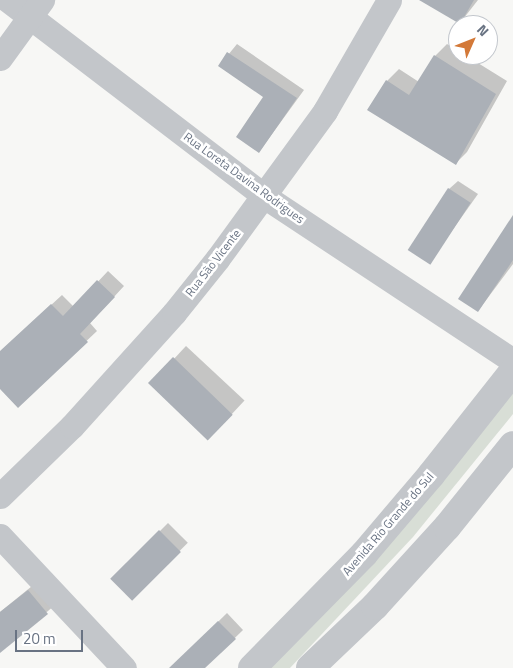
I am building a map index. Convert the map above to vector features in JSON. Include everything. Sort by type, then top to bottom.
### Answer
[{"type":"street","name":"Rua Loreta Davina Rodrigues","points":[[8,0],[37,9],[264,196],[513,361]]},
{"type":"street","name":"Rua São Vicente","points":[[0,496],[72,426],[174,313],[264,196],[325,111],[389,0]]},
{"type":"street","points":[[0,58],[37,9]]},
{"type":"street","name":"Avenida Rio Grande do Sul","points":[[252,668],[364,554],[431,475],[513,371]]},
{"type":"street","points":[[310,668],[375,606],[447,527],[513,445]]},
{"type":"street","points":[[0,536],[124,668]]},
{"type":"shaded area","points":[[513,390],[513,414],[413,537],[290,668],[269,668]]},
{"type":"building","points":[[419,0],[474,0],[465,15],[448,15],[448,17]]},
{"type":"building","points":[[227,52],[297,98],[259,153],[236,137],[263,97],[218,66]]},
{"type":"building","points":[[434,55],[496,94],[456,165],[367,110],[386,80],[409,95]]},
{"type":"building","points":[[448,188],[471,203],[430,265],[408,250]]},
{"type":"building","points":[[513,215],[513,260],[478,312],[458,299]]},
{"type":"building","points":[[97,280],[115,297],[80,334],[88,342],[18,408],[0,389],[0,351],[51,304],[63,316]]},
{"type":"building","points":[[173,357],[233,415],[208,441],[148,383]]},
{"type":"building","points":[[159,530],[181,552],[132,601],[110,579]]},
{"type":"building","points":[[28,590],[48,614],[0,653],[0,612]]},
{"type":"building","points":[[218,621],[236,639],[205,668],[169,668]]}]
